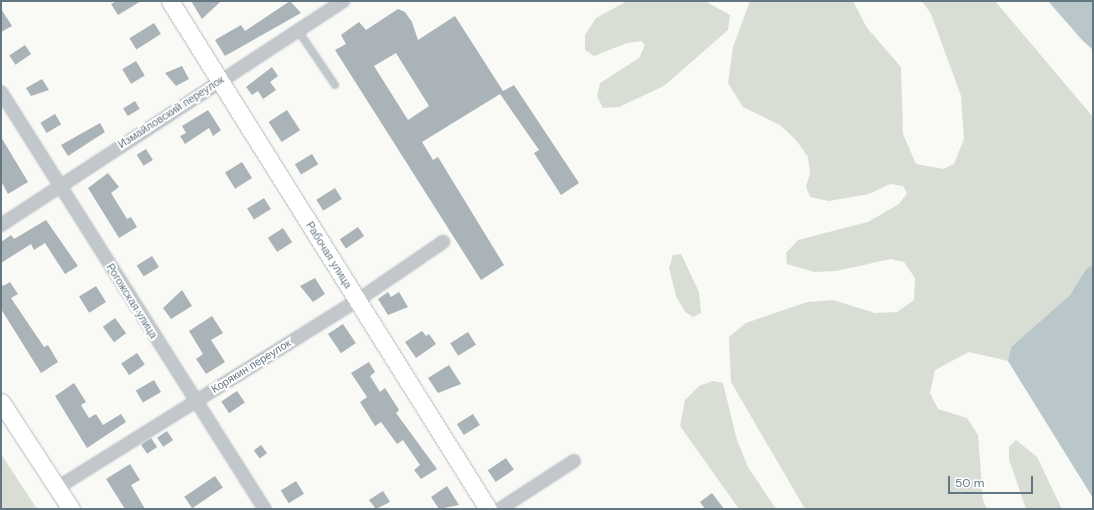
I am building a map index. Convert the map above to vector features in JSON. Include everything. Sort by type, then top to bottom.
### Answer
[{"type":"main road","name":"Рабочая улица","points":[[170,1],[488,509]]},
{"type":"main road","points":[[1,402],[71,509]]},
{"type":"street","name":"Измайловский переулок","points":[[1,225],[220,80],[299,32],[343,1]]},
{"type":"street","name":"Рогожская улица","points":[[1,92],[194,402],[265,509]]},
{"type":"street","name":"Корякин переулок","points":[[57,488],[358,300],[443,242]]},
{"type":"street","points":[[500,509],[574,461]]},
{"type":"lane","points":[[299,32],[335,85]]},
{"type":"shaded area","points":[[627,1],[705,1],[730,15],[728,30],[664,86],[619,107],[603,108],[597,96],[600,83],[639,58],[645,45],[641,41],[627,43],[594,56],[585,50],[585,35],[596,18]]},
{"type":"shaded area","points":[[750,1],[853,1],[867,28],[901,67],[903,134],[916,164],[943,169],[954,164],[964,139],[961,96],[931,14],[922,1],[995,1],[1093,117],[1093,265],[1086,269],[1070,295],[1011,347],[1008,361],[969,352],[935,370],[930,393],[938,409],[967,418],[978,435],[983,500],[987,509],[805,509],[731,382],[729,337],[746,323],[807,302],[833,300],[875,313],[897,312],[914,300],[915,278],[904,262],[891,259],[836,271],[814,272],[787,264],[786,253],[798,240],[868,222],[899,204],[907,193],[903,186],[890,184],[869,194],[829,201],[810,197],[806,186],[810,174],[808,157],[796,140],[780,125],[743,107],[728,83],[733,47]]},
{"type":"shaded area","points":[[1048,1],[1093,1],[1093,50],[1082,40]]},
{"type":"shaded area","points":[[681,254],[699,292],[701,313],[693,317],[685,312],[676,296],[669,268],[673,255]]},
{"type":"shaded area","points":[[1093,265],[1093,498],[1008,361],[1011,347],[1070,295],[1086,269]]},
{"type":"shaded area","points":[[713,381],[723,383],[737,440],[748,467],[776,509],[739,509],[680,426],[685,400],[699,386]]},
{"type":"shaded area","points":[[1016,440],[1037,457],[1062,509],[1026,509],[1009,459],[1009,447]]},
{"type":"shaded area","points":[[1,454],[37,509],[1,509]]},
{"type":"building","points":[[117,1],[141,1],[118,15],[111,4]]},
{"type":"building","points":[[191,1],[221,1],[202,19]]},
{"type":"building","points":[[290,1],[301,13],[225,56],[215,40],[241,25],[245,31]]},
{"type":"building","points":[[1,9],[12,26],[1,32]]},
{"type":"building","points":[[398,9],[405,12],[412,22],[418,40],[455,16],[503,91],[514,85],[579,183],[561,195],[534,153],[539,150],[500,94],[422,142],[433,160],[438,157],[504,265],[481,280],[335,50],[346,44],[341,35],[359,22],[366,30]],"holes":[[[396,53],[429,106],[408,120],[374,66]]]},
{"type":"building","points":[[154,23],[161,34],[136,49],[129,38]]},
{"type":"building","points":[[25,45],[31,54],[15,65],[9,56]]},
{"type":"building","points":[[136,61],[145,76],[131,84],[122,69]]},
{"type":"building","points":[[182,66],[189,79],[176,86],[165,73]]},
{"type":"building","points":[[272,67],[278,76],[270,82],[276,90],[263,99],[258,91],[252,95],[246,87]]},
{"type":"building","points":[[42,79],[49,90],[31,96],[26,88]]},
{"type":"building","points":[[135,101],[140,109],[128,116],[123,108]]},
{"type":"building","points":[[208,110],[221,130],[213,136],[209,128],[185,144],[180,136],[186,133],[182,126]]},
{"type":"building","points":[[287,110],[300,130],[282,142],[269,122]]},
{"type":"building","points":[[55,114],[61,124],[47,133],[40,123]]},
{"type":"building","points":[[100,123],[105,132],[68,156],[61,145]]},
{"type":"building","points":[[1,137],[28,182],[8,194],[1,181]]},
{"type":"building","points":[[146,149],[153,160],[144,166],[137,155]]},
{"type":"building","points":[[312,154],[318,164],[301,175],[295,164]]},
{"type":"building","points":[[242,162],[252,178],[235,189],[225,173]]},
{"type":"building","points":[[108,173],[119,187],[111,193],[127,219],[131,217],[137,227],[119,238],[88,188]]},
{"type":"building","points":[[335,188],[342,199],[323,211],[316,200]]},
{"type":"building","points":[[264,198],[271,209],[254,220],[247,209]]},
{"type":"building","points":[[46,220],[78,266],[65,274],[45,243],[34,250],[31,244],[1,263],[1,242],[11,235],[14,239]]},
{"type":"building","points":[[358,227],[364,236],[346,248],[340,239]]},
{"type":"building","points":[[283,228],[292,242],[277,252],[268,238]]},
{"type":"building","points":[[152,256],[159,267],[144,277],[137,266]]},
{"type":"building","points":[[315,278],[325,294],[313,302],[300,286]]},
{"type":"building","points":[[1,282],[3,286],[10,282],[18,294],[11,298],[44,347],[48,345],[58,362],[41,373],[1,309]]},
{"type":"building","points":[[96,286],[106,302],[89,313],[79,297]]},
{"type":"building","points":[[182,290],[192,306],[171,319],[163,308]]},
{"type":"building","points":[[388,292],[391,297],[399,292],[408,307],[388,315],[378,299]]},
{"type":"building","points":[[212,316],[223,333],[211,340],[225,362],[206,374],[196,359],[203,354],[189,331]]},
{"type":"building","points":[[115,318],[126,333],[114,342],[103,327]]},
{"type":"building","points":[[343,324],[356,343],[341,353],[328,334]]},
{"type":"building","points":[[422,331],[426,336],[429,334],[436,344],[416,358],[405,342]]},
{"type":"building","points":[[468,332],[476,345],[458,356],[450,343]]},
{"type":"building","points":[[137,353],[145,365],[129,375],[121,364]]},
{"type":"building","points":[[369,362],[375,372],[370,376],[380,392],[385,388],[399,410],[396,413],[437,469],[421,479],[414,470],[420,465],[403,440],[397,444],[381,422],[375,426],[360,402],[367,397],[351,373]]},
{"type":"building","points":[[449,365],[461,384],[438,393],[428,378]]},
{"type":"building","points":[[154,380],[161,392],[143,403],[136,390]]},
{"type":"building","points":[[74,383],[86,402],[81,405],[89,418],[96,414],[103,425],[121,414],[126,422],[87,448],[55,396]]},
{"type":"building","points":[[237,391],[245,403],[229,413],[221,402]]},
{"type":"building","points":[[473,414],[480,425],[464,435],[457,424]]},
{"type":"building","points":[[167,431],[173,440],[163,447],[157,438]]},
{"type":"building","points":[[151,438],[157,447],[147,454],[141,445]]},
{"type":"building","points":[[261,445],[267,453],[260,458],[254,450]]},
{"type":"building","points":[[506,458],[514,470],[496,482],[488,470]]},
{"type":"building","points":[[130,464],[140,480],[131,485],[145,509],[125,509],[106,479]]},
{"type":"building","points":[[215,476],[223,488],[192,508],[184,497]]},
{"type":"building","points":[[296,481],[304,494],[289,503],[281,491]]},
{"type":"building","points":[[447,486],[459,505],[439,509],[431,497]]},
{"type":"building","points":[[383,491],[390,502],[376,509],[369,500]]},
{"type":"building","points":[[712,493],[724,509],[705,509],[700,502]]}]
